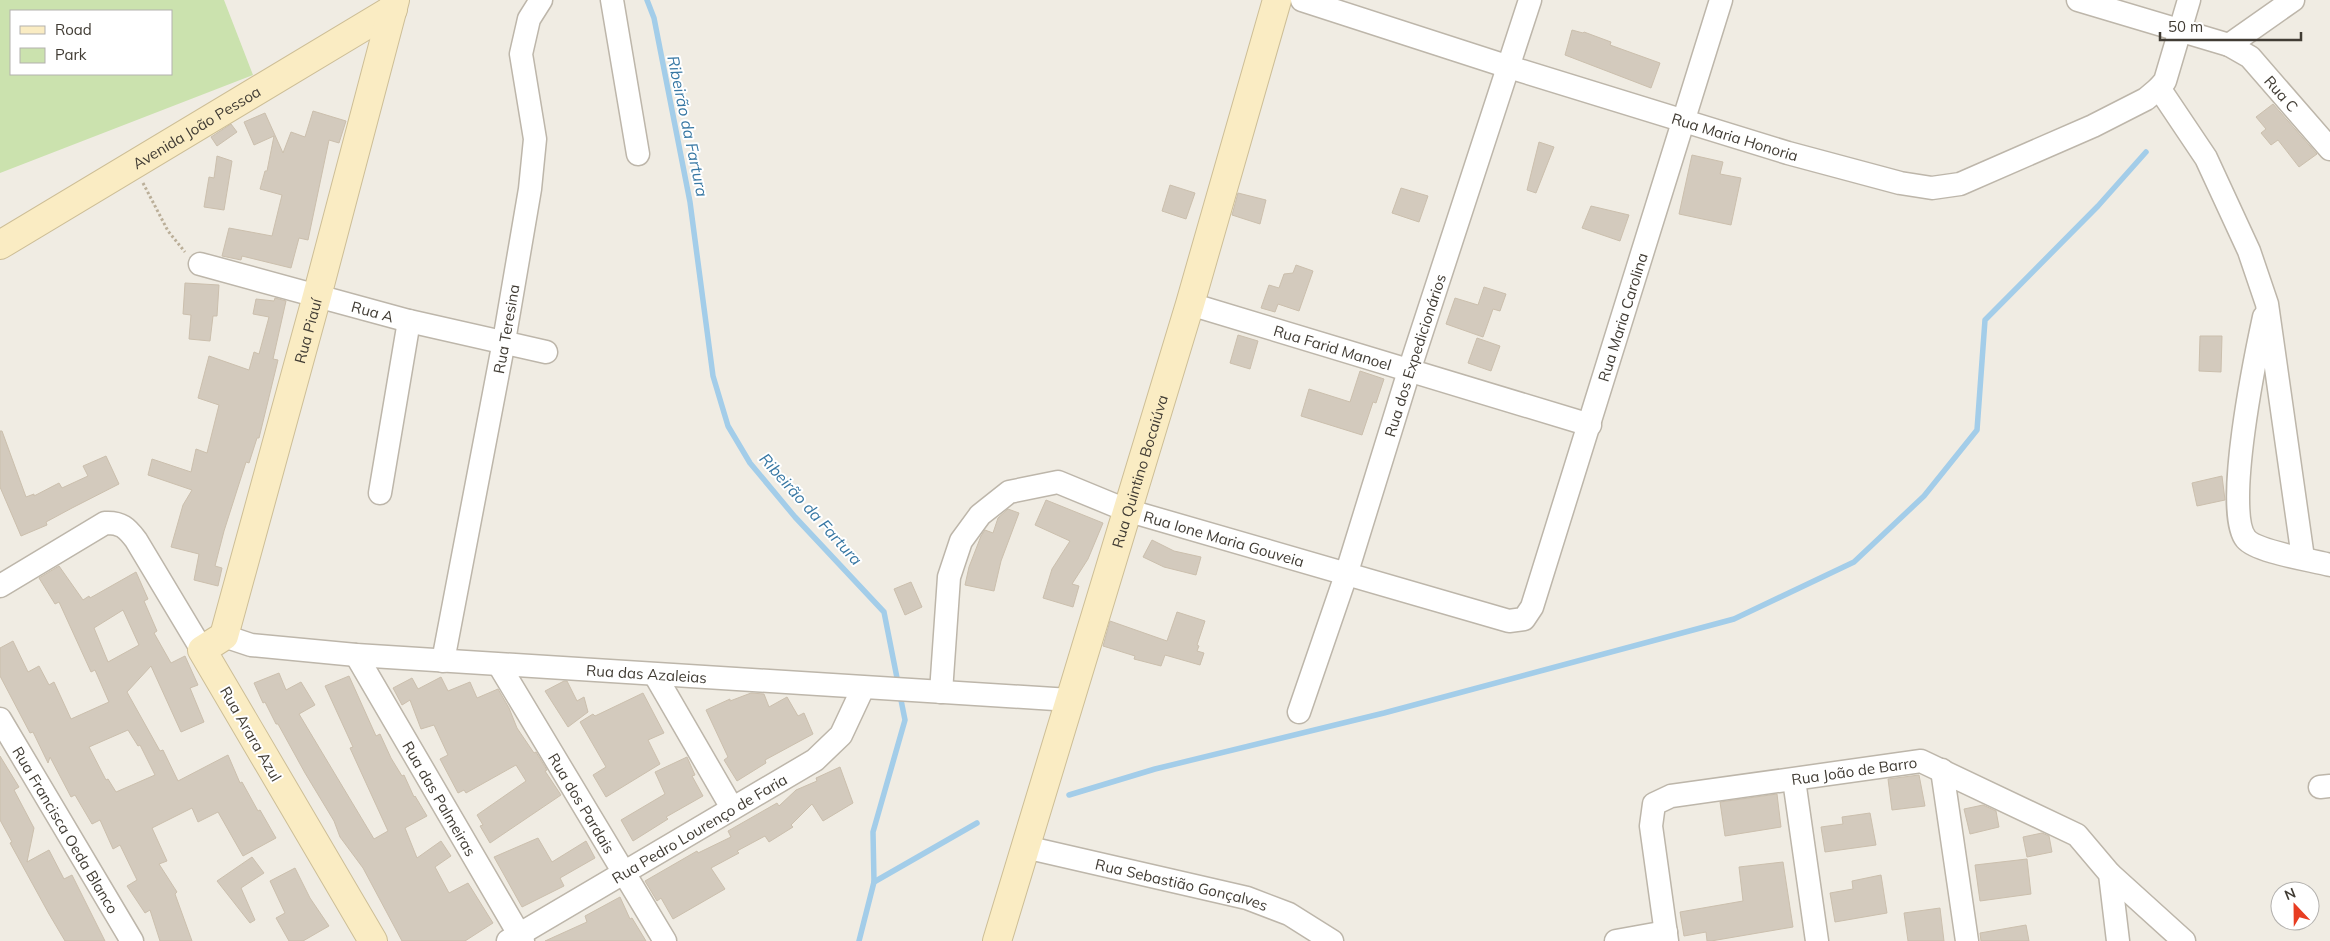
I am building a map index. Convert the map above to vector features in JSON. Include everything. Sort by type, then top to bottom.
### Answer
[{"type":"street","name":"Rua Teresina","points":[[443,661],[504,341],[530,189],[535,139],[521,54],[530,18],[541,0]]},
{"type":"street","points":[[612,0],[638,154]]},
{"type":"street","name":"Rua Quintino Bocaiúva","points":[[997,941],[1126,510],[1190,304],[1277,0]]},
{"type":"street","name":"Rua Maria Honoria","points":[[1302,0],[1683,121],[1854,172],[1900,184],[1932,188],[1960,184],[1999,169],[2093,126],[2146,98],[2159,88]]},
{"type":"street","name":"Rua dos Expedicionários","points":[[1299,712],[1346,575],[1409,371],[1530,0]]},
{"type":"street","name":"Rua Maria Carolina","points":[[1510,621],[1524,619],[1532,607],[1590,426],[1721,0]]},
{"type":"street","name":"Rua C","points":[[2078,0],[2228,45],[2250,57],[2330,149]]},
{"type":"street","points":[[2189,0],[2165,81],[2159,88],[2206,158],[2249,251],[2267,304],[2303,558]]},
{"type":"street","points":[[2228,45],[2292,0]]},
{"type":"street","name":"Avenida João Pessoa","points":[[0,245],[394,5]]},
{"type":"street","name":"Rua Piauí","points":[[213,643],[317,296],[394,5]]},
{"type":"street","name":"Rua A","points":[[200,264],[409,321],[546,352]]},
{"type":"street","name":"Rua Farid Manoel","points":[[1190,304],[1590,426]]},
{"type":"street","points":[[2267,304],[2246,406],[2238,502],[2240,521],[2246,539],[2264,549],[2330,565]]},
{"type":"street","points":[[380,493],[409,321]]},
{"type":"street","name":"Rua Ione Maria Gouveia","points":[[941,692],[949,577],[961,541],[980,515],[1009,492],[1058,482],[1126,510],[1510,621]]},
{"type":"street","name":"Rua Arara Azul","points":[[0,586],[105,523],[116,522],[128,529],[213,643],[372,941]]},
{"type":"street","name":"Rua das Azaleias","points":[[213,643],[499,665],[1070,700]]},
{"type":"street","name":"Rua das Palmeiras","points":[[356,655],[517,939]]},
{"type":"street","name":"Rua dos Pardais","points":[[499,665],[665,941]]},
{"type":"street","points":[[655,675],[732,808]]},
{"type":"street","name":"Rua Pedro Lourenço de Faria","points":[[517,939],[732,808],[815,760],[841,735],[870,688]]},
{"type":"street","name":"Rua Francisca Oeda Blanco","points":[[0,719],[132,941]]},
{"type":"street","name":"Rua João de Barro","points":[[1667,937],[1651,826],[1654,804],[1670,796],[1921,761],[2077,835],[2110,874],[2184,941]]},
{"type":"street","points":[[1942,770],[1967,941]]},
{"type":"street","points":[[1794,780],[1817,941]]},
{"type":"street","name":"Rua Sebastião Gonçalves","points":[[1025,847],[1247,898],[1289,914],[1332,941]]},
{"type":"street","points":[[2110,874],[2118,941]]},
{"type":"street","points":[[1616,941],[1667,937]]},
{"type":"path","points":[[134,165],[168,230],[181,249],[200,264]]},
{"type":"green space","points":[[0,0],[224,0],[253,75],[0,173]]},
{"type":"building","points":[[1572,30],[1584,32],[1611,42],[1610,45],[1660,63],[1651,88],[1565,55]]},
{"type":"building","points":[[2273,104],[2317,154],[2299,167],[2278,140],[2271,145],[2261,133],[2266,129],[2256,117]]},
{"type":"building","points":[[313,111],[346,121],[339,143],[329,140],[308,240],[299,238],[291,268],[242,256],[241,260],[222,256],[229,228],[272,236],[282,195],[260,189],[265,171],[267,171],[274,136],[254,145],[244,122],[265,113],[283,153],[291,132],[305,137]]},
{"type":"building","points":[[231,124],[237,132],[217,146],[211,137]]},
{"type":"building","points":[[1539,142],[1554,147],[1536,193],[1527,190]]},
{"type":"building","points":[[1692,155],[1723,162],[1720,174],[1741,178],[1731,225],[1679,214]]},
{"type":"building","points":[[217,156],[232,161],[224,210],[204,207],[209,177],[214,178]]},
{"type":"building","points":[[1170,185],[1195,193],[1186,219],[1162,211]]},
{"type":"building","points":[[1401,188],[1428,196],[1419,222],[1392,213]]},
{"type":"building","points":[[1238,193],[1266,200],[1260,224],[1232,215]]},
{"type":"building","points":[[1591,206],[1629,215],[1620,241],[1582,228]]},
{"type":"building","points":[[1296,265],[1313,271],[1299,311],[1278,304],[1275,312],[1261,308],[1269,285],[1279,288],[1284,274],[1293,273]]},
{"type":"building","points":[[185,283],[219,285],[217,316],[213,316],[210,341],[189,339],[191,315],[183,314]]},
{"type":"building","points":[[1484,287],[1506,294],[1500,311],[1493,309],[1483,337],[1446,324],[1455,298],[1478,305]]},
{"type":"building","points":[[275,298],[286,301],[273,359],[278,360],[259,438],[257,438],[249,463],[246,462],[224,531],[215,566],[222,568],[218,586],[194,580],[199,554],[171,547],[183,505],[192,490],[148,475],[152,459],[191,472],[196,449],[207,453],[219,405],[198,398],[209,356],[249,370],[254,352],[259,354],[269,317],[253,314],[256,299],[274,301]]},
{"type":"building","points":[[1238,335],[1258,341],[1250,369],[1230,363]]},
{"type":"building","points":[[2200,336],[2222,336],[2221,372],[2199,371]]},
{"type":"building","points":[[1477,338],[1500,346],[1491,371],[1468,363]]},
{"type":"building","points":[[1360,371],[1384,379],[1376,403],[1373,402],[1362,435],[1301,416],[1309,389],[1350,402]]},
{"type":"building","points":[[0,431],[2,431],[26,497],[34,494],[34,496],[59,483],[62,488],[88,476],[83,466],[106,456],[119,484],[46,522],[47,525],[21,536],[0,487]]},
{"type":"building","points":[[2222,476],[2225,500],[2197,506],[2192,483]]},
{"type":"building","points":[[1046,500],[1103,523],[1088,559],[1072,584],[1079,586],[1073,607],[1043,598],[1052,569],[1070,541],[1035,525]]},
{"type":"building","points":[[1008,509],[1019,513],[1001,561],[994,591],[965,585],[969,567],[981,536],[985,530],[993,533],[998,518]]},
{"type":"building","points":[[1152,540],[1174,551],[1201,557],[1196,575],[1164,567],[1143,557]]},
{"type":"building","points":[[59,566],[83,600],[89,596],[90,598],[136,572],[148,599],[144,601],[157,631],[154,633],[171,663],[185,656],[198,685],[190,688],[204,722],[181,732],[151,666],[127,692],[160,751],[163,750],[178,781],[228,755],[240,783],[242,782],[276,838],[243,856],[218,812],[198,822],[192,808],[152,828],[167,861],[159,864],[177,892],[175,894],[192,941],[160,941],[150,910],[145,913],[127,886],[137,880],[120,845],[113,849],[100,820],[92,824],[75,795],[71,797],[50,757],[48,763],[33,732],[30,733],[0,676],[0,648],[13,641],[28,672],[39,666],[49,685],[54,682],[71,719],[109,702],[95,670],[91,672],[59,602],[55,604],[39,578]],"holes":[[[123,610],[139,645],[108,662],[94,628]],[[128,730],[138,746],[140,745],[155,775],[116,792],[108,779],[106,780],[89,747]]]},
{"type":"building","points":[[911,582],[922,607],[905,615],[894,589]]},
{"type":"building","points":[[1177,612],[1205,621],[1197,645],[1199,646],[1197,651],[1204,653],[1200,665],[1165,655],[1161,666],[1134,659],[1135,656],[1103,646],[1110,621],[1167,641]]},
{"type":"building","points":[[279,673],[286,690],[301,682],[315,705],[299,714],[374,839],[388,831],[350,748],[353,747],[325,686],[349,676],[376,736],[380,734],[391,758],[402,776],[404,775],[414,797],[427,816],[405,828],[417,858],[441,841],[451,856],[435,867],[449,893],[468,883],[493,923],[465,941],[402,941],[363,868],[340,837],[334,821],[278,724],[276,724],[265,702],[263,703],[254,683]]},
{"type":"building","points":[[441,677],[448,691],[470,682],[477,698],[498,689],[509,708],[517,728],[534,753],[536,752],[547,770],[545,771],[561,795],[490,843],[480,826],[483,825],[477,815],[526,781],[516,765],[466,793],[464,790],[458,793],[440,759],[448,755],[434,725],[421,729],[410,700],[402,705],[393,688],[412,678],[418,689]]},
{"type":"building","points":[[567,681],[577,701],[584,697],[588,712],[568,727],[545,691]]},
{"type":"building","points":[[643,693],[664,733],[648,740],[660,764],[606,797],[593,775],[606,767],[580,722],[593,714],[595,716]]},
{"type":"building","points":[[751,693],[764,694],[769,707],[787,697],[798,716],[804,713],[813,734],[765,760],[766,763],[737,781],[724,760],[728,757],[706,710],[730,699],[730,701]]},
{"type":"building","points":[[0,756],[19,787],[14,790],[34,828],[27,862],[49,850],[64,879],[72,875],[105,941],[65,941],[49,914],[10,843],[12,842],[0,820]]},
{"type":"building","points":[[687,757],[695,775],[692,776],[703,796],[666,817],[668,819],[633,841],[621,820],[665,794],[655,772]]},
{"type":"building","points":[[840,767],[853,803],[823,821],[812,804],[791,825],[793,827],[769,842],[765,836],[737,851],[739,853],[711,868],[725,889],[673,919],[661,898],[657,901],[645,881],[697,851],[698,853],[731,837],[728,831],[777,803],[779,806],[796,790],[817,781],[816,778]]},
{"type":"building","points":[[1919,775],[1925,806],[1892,810],[1888,779]]},
{"type":"building","points":[[1777,794],[1781,827],[1725,836],[1720,802]]},
{"type":"building","points":[[1983,805],[1996,811],[1999,827],[1970,834],[1964,809]]},
{"type":"building","points":[[1870,813],[1876,845],[1825,852],[1821,827],[1843,824],[1842,817]]},
{"type":"building","points":[[2042,833],[2049,836],[2052,852],[2027,857],[2023,837]]},
{"type":"building","points":[[538,838],[552,862],[586,841],[595,858],[560,878],[564,886],[522,907],[494,857]]},
{"type":"building","points":[[252,857],[264,873],[241,888],[255,920],[250,923],[217,881]]},
{"type":"building","points":[[2027,859],[2031,894],[1980,901],[1975,865]]},
{"type":"building","points":[[1783,862],[1793,927],[1711,941],[1707,941],[1706,932],[1684,936],[1680,912],[1743,901],[1739,867]]},
{"type":"building","points":[[295,868],[310,898],[329,926],[303,941],[289,941],[276,918],[285,913],[270,881]]},
{"type":"building","points":[[1881,875],[1887,913],[1835,922],[1830,893],[1853,889],[1852,881]]},
{"type":"building","points":[[620,897],[630,919],[632,918],[646,941],[545,941],[587,922],[585,916]]},
{"type":"building","points":[[1940,908],[1944,941],[1908,941],[1904,913]]},
{"type":"building","points":[[2026,925],[2029,941],[1981,941],[1980,933]]},
{"type":"waterway","name":"Ribeirão da Fartura","points":[[647,0],[654,18],[690,202],[713,376],[728,426],[750,463],[795,517],[884,612],[898,683]]},
{"type":"waterway","points":[[1069,795],[1155,769],[1384,713],[1734,619],[1854,562],[1924,496],[1977,430],[1985,320],[2098,206],[2146,152]]},
{"type":"waterway","name":"Ribeirão da Fartura","points":[[859,941],[874,882],[873,832],[905,720],[900,695]]},
{"type":"waterway","points":[[874,882],[977,823]]}]
